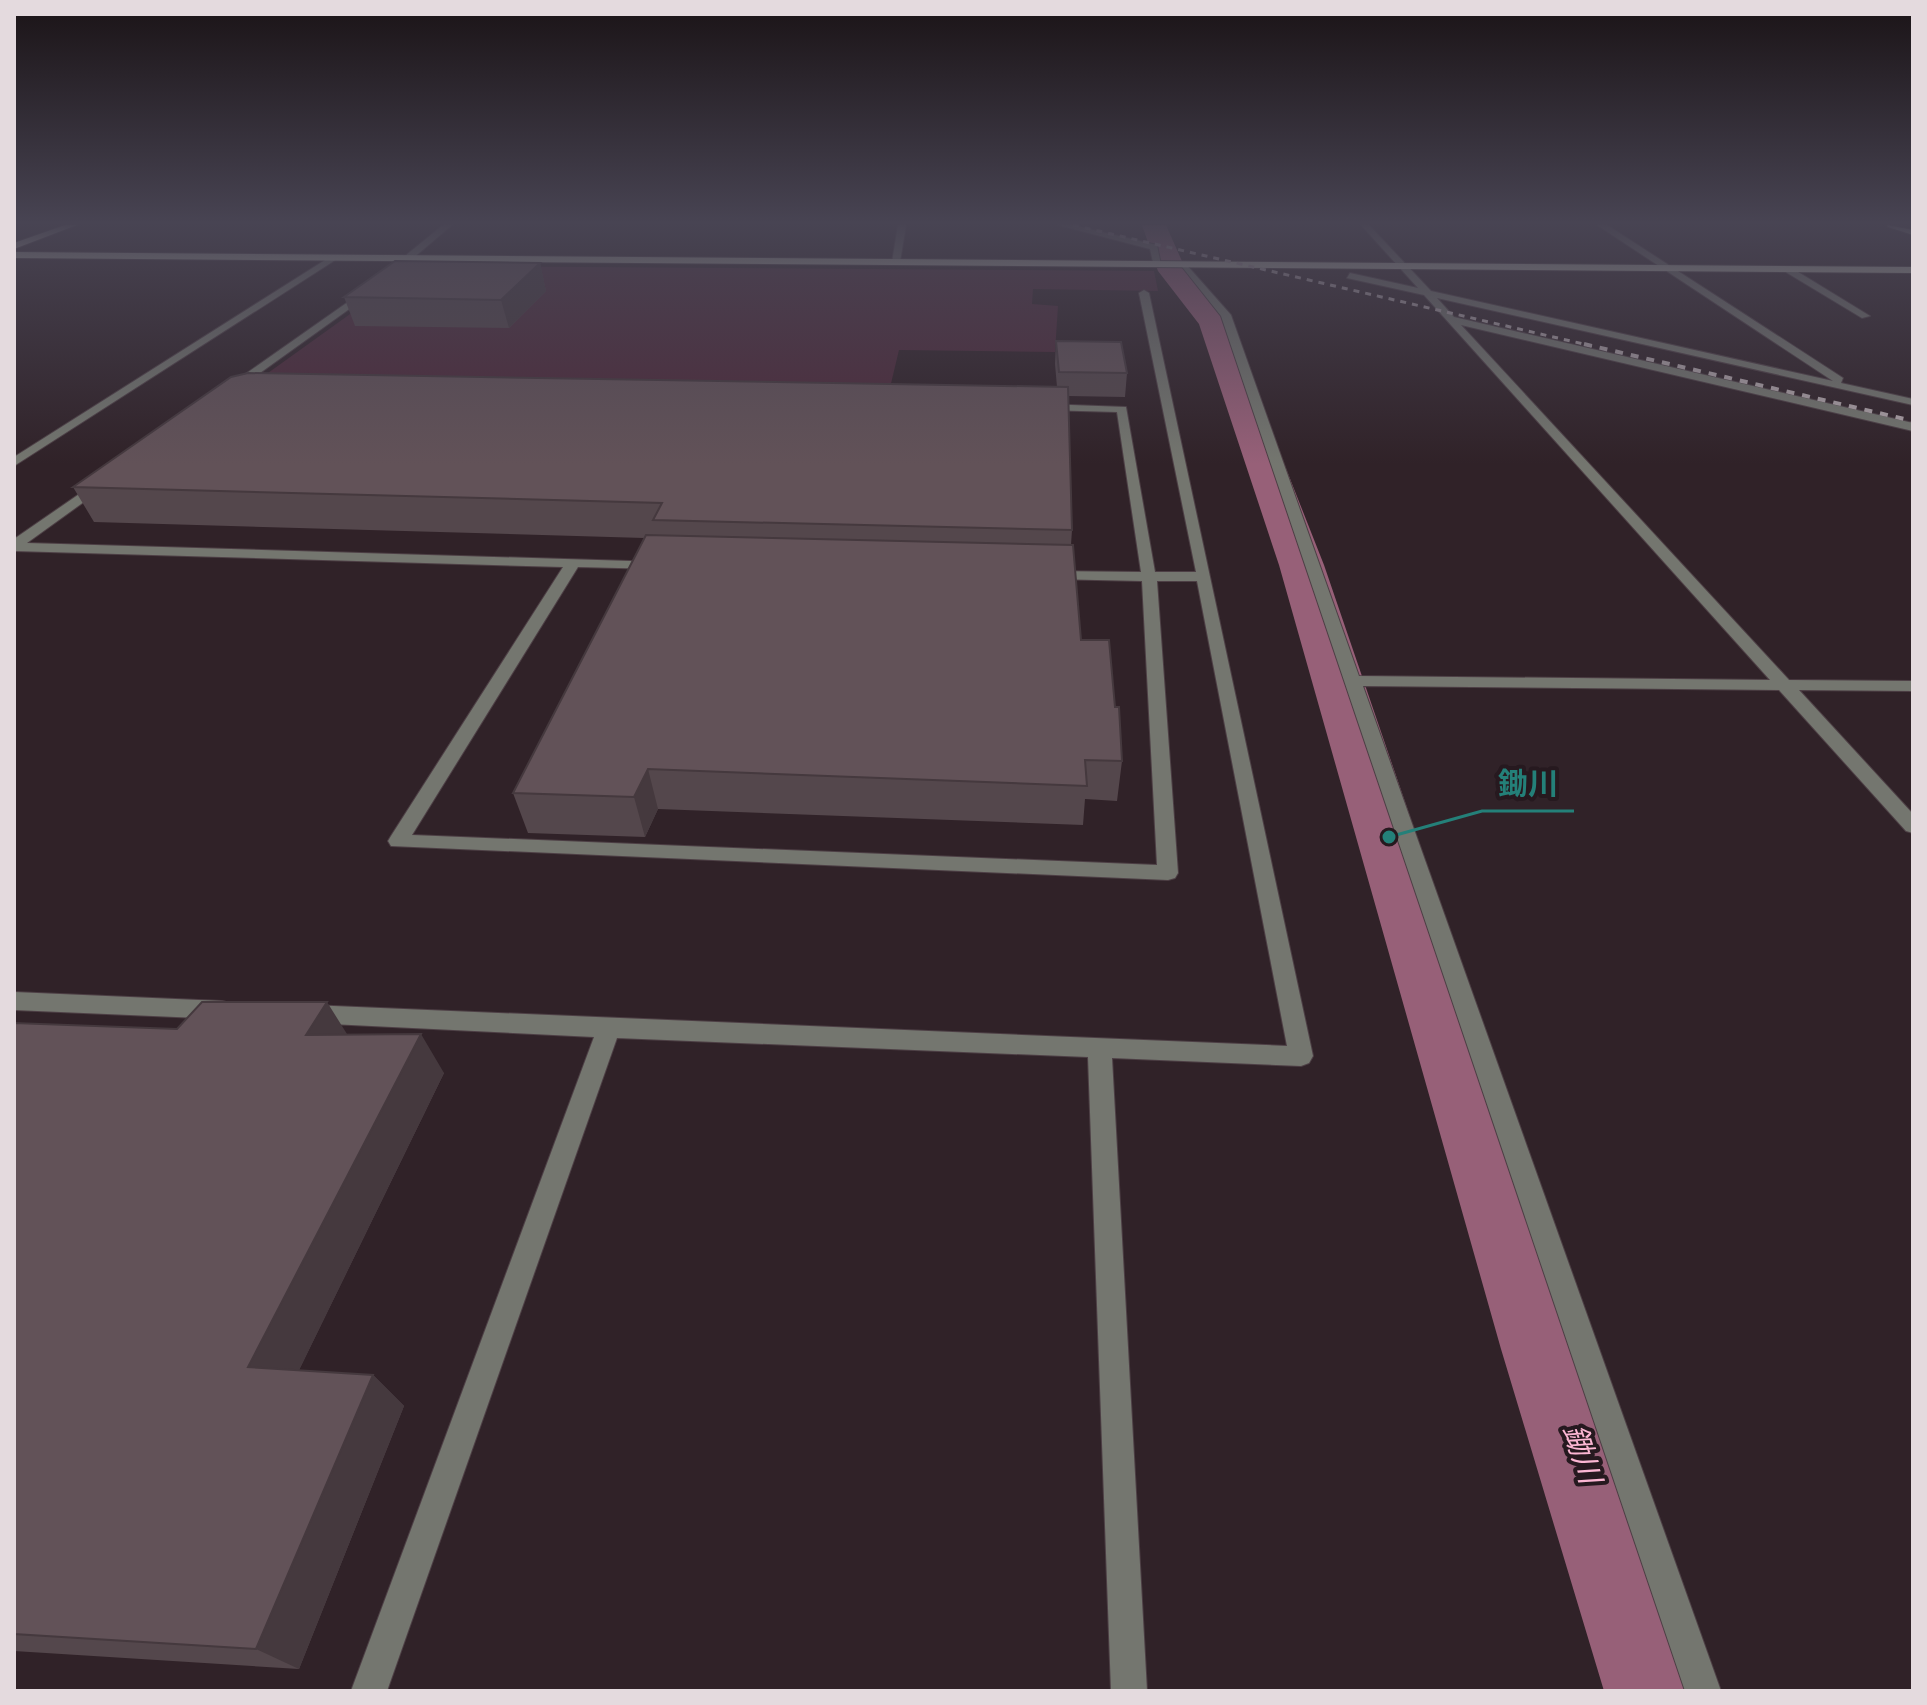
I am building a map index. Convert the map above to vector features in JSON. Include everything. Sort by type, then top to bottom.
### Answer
[{"type":"street","points":[[14,462],[261,305]]},
{"type":"street","points":[[218,398],[351,305]]},
{"type":"street","points":[[280,1013],[1301,1056],[1146,305]]},
{"type":"street","points":[[1217,305],[1226,315],[1703,1691]]},
{"type":"street","points":[[1440,305],[1913,826]]},
{"type":"street","points":[[1481,305],[1913,402]]},
{"type":"street","points":[[1722,305],[1913,427]]},
{"type":"street","points":[[1846,305],[1865,316]]},
{"type":"street","points":[[1454,320],[1913,427]]},
{"type":"street","points":[[573,563],[398,841],[1168,873],[1149,578],[1122,409],[1028,406]]},
{"type":"street","points":[[14,546],[116,472]]},
{"type":"street","points":[[14,546],[669,565]]},
{"type":"street","points":[[1037,575],[1204,577]]},
{"type":"street","points":[[1352,681],[1913,686]]},
{"type":"street","points":[[14,1001],[249,1011]]},
{"type":"street","points":[[369,1691],[609,1028]]},
{"type":"street","points":[[1100,1048],[1129,1691]]},
{"type":"shaded area","points":[[363,305],[1058,306],[1055,352],[899,350],[888,396],[233,398]]},
{"type":"building","points":[[1056,341],[1121,342],[1127,373],[1059,372]]},
{"type":"building","points":[[248,373],[1068,387],[1072,530],[653,520],[662,503],[73,487],[231,377]]},
{"type":"building","points":[[646,535],[1073,545],[1081,640],[1109,640],[1115,707],[1119,707],[1122,761],[1085,760],[1087,786],[648,769],[634,797],[513,793]]},
{"type":"building","points":[[202,1002],[327,1002],[306,1035],[421,1034],[248,1367],[373,1375],[256,1649],[14,1634],[14,1023],[177,1029]]},
{"type":"waterway","name":"鋤川","points":[[1201,305],[1214,324],[1301,565],[1547,1349],[1660,1691]]},
{"type":"railway","points":[[1414,305],[1592,346]]},
{"type":"railway","points":[[1584,344],[1913,421]]},
{"type":"place","name":"鋤川","points":[[1389,837]]}]
